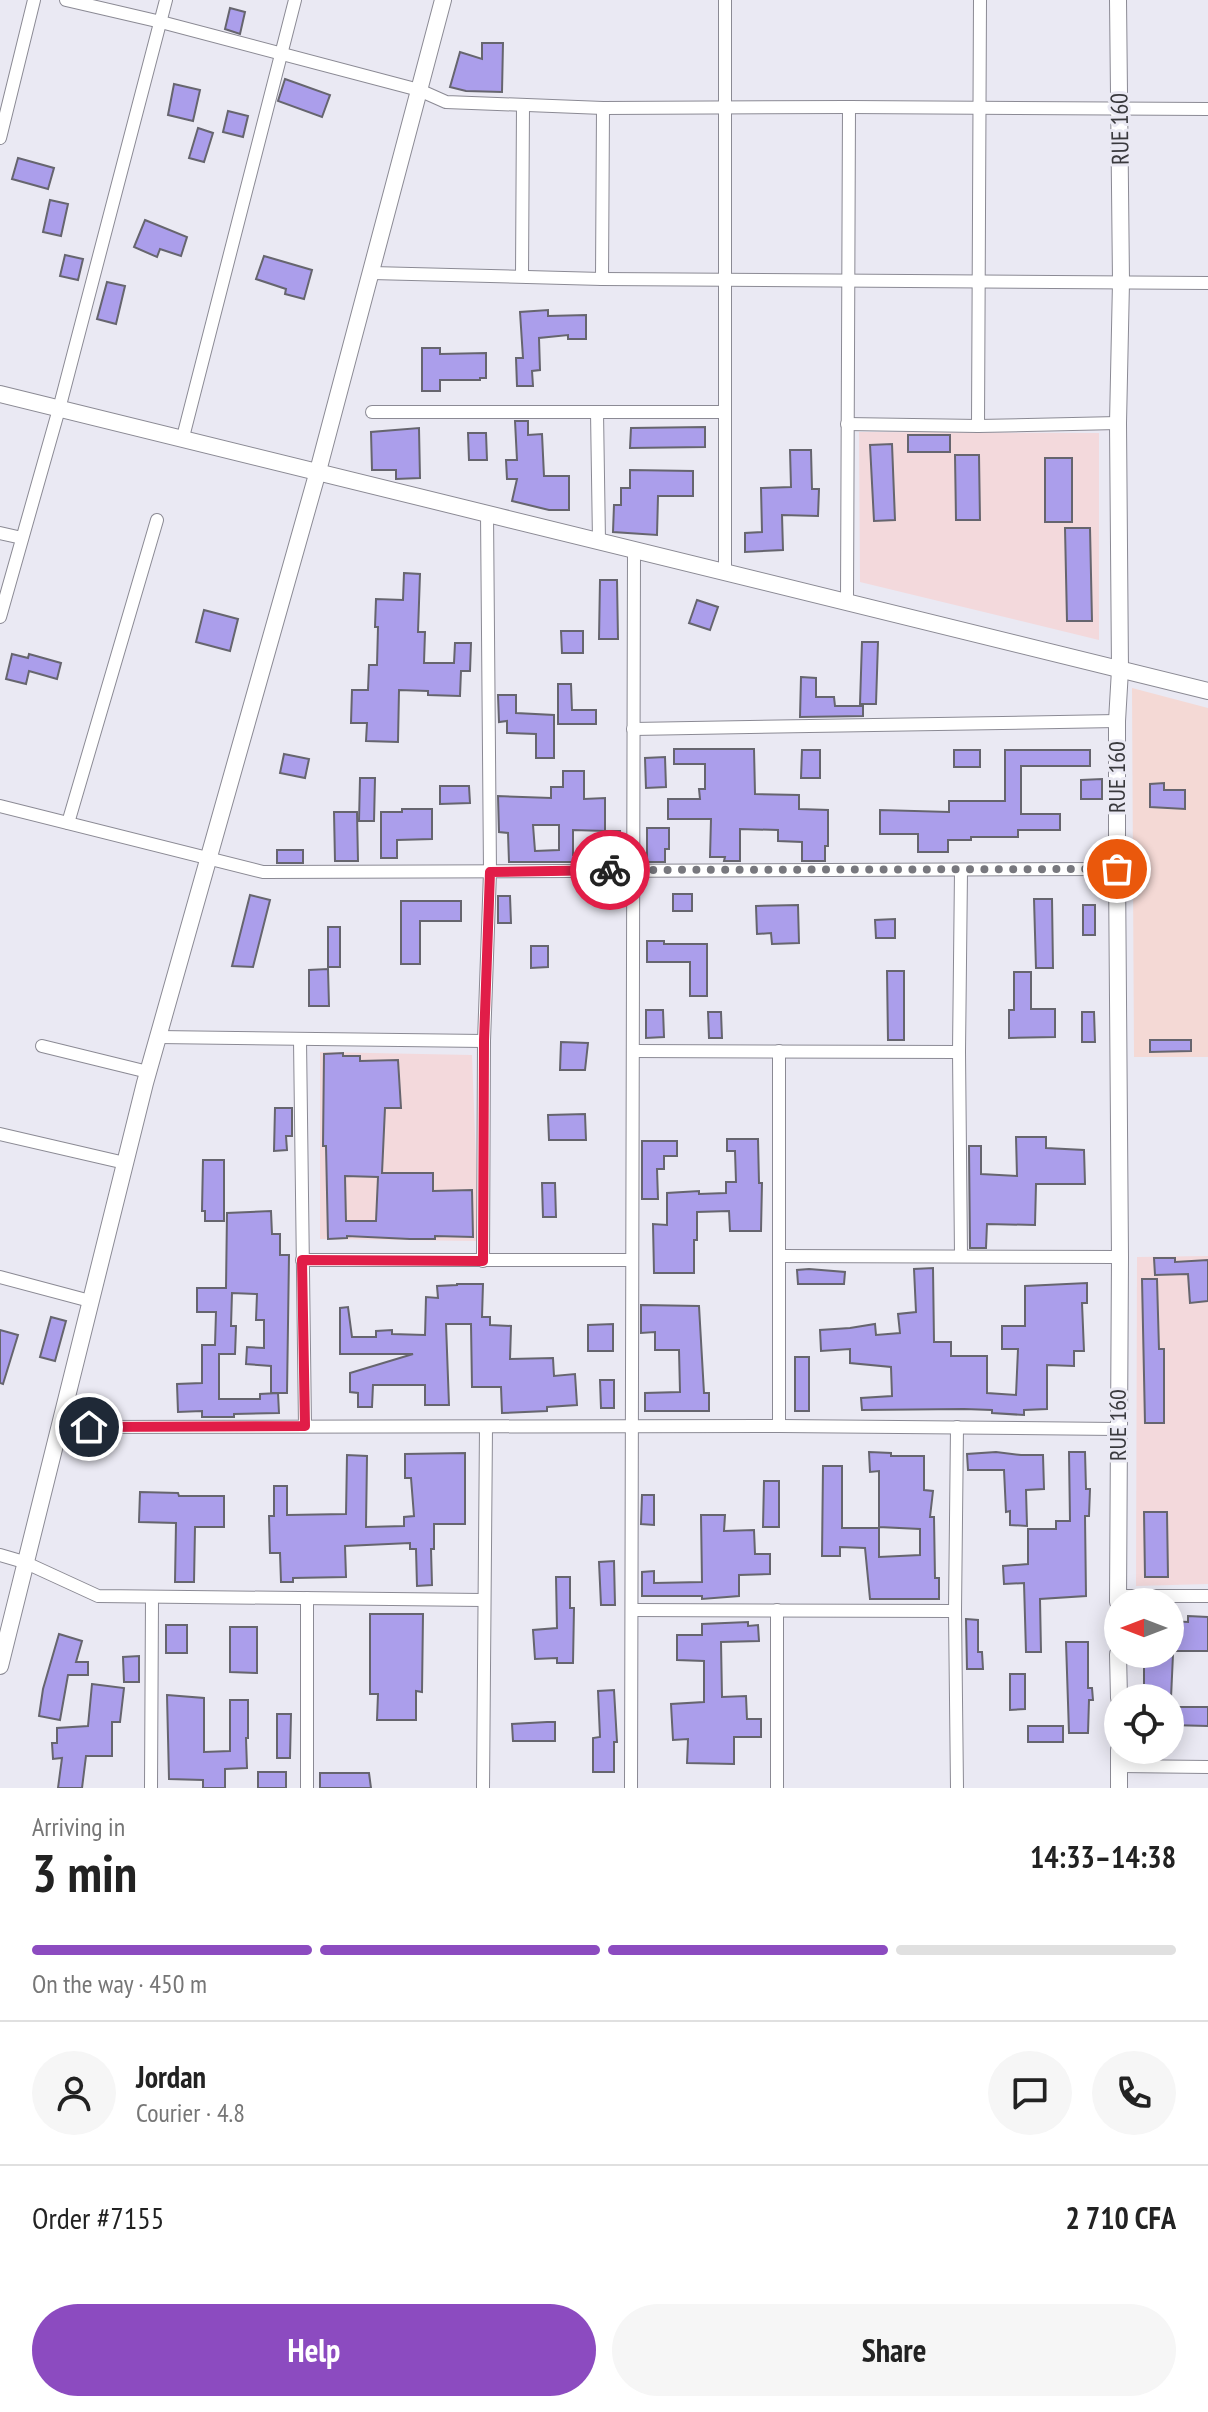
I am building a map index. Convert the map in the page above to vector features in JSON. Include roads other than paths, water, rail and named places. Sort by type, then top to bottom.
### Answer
[{"type":"street","points":[[0,138],[34,0]]},
{"type":"street","points":[[66,0],[419,90],[446,102],[603,108],[1208,109]]},
{"type":"street","points":[[0,617],[59,409],[166,0]]},
{"type":"street","points":[[183,437],[295,0]]},
{"type":"street","points":[[0,1666],[148,1072],[318,471],[443,0]]},
{"type":"street","points":[[725,0],[725,571]]},
{"type":"street","points":[[978,426],[980,0]]},
{"type":"street","name":"RUE 160","points":[[1118,0],[1121,282],[1118,423],[1120,670],[1117,721],[1118,1588]]},
{"type":"street","points":[[522,276],[523,105]]},
{"type":"street","points":[[847,601],[849,107]]},
{"type":"street","points":[[602,279],[603,108]]},
{"type":"street","points":[[372,273],[602,279],[1208,283]]},
{"type":"street","points":[[0,394],[1208,691]]},
{"type":"street","points":[[372,412],[724,412]]},
{"type":"street","points":[[597,412],[599,541]]},
{"type":"street","points":[[847,424],[978,426],[1118,423]]},
{"type":"street","points":[[483,1261],[484,1041],[490,872],[487,513]]},
{"type":"street","points":[[68,823],[157,520]]},
{"type":"street","points":[[0,533],[22,538]]},
{"type":"street","points":[[631,1788],[634,550]]},
{"type":"street","points":[[633,729],[1117,721]]},
{"type":"street","points":[[0,806],[263,872],[1117,869]]},
{"type":"street","points":[[961,871],[961,1256]]},
{"type":"street","points":[[158,1037],[484,1041]]},
{"type":"street","points":[[300,1040],[305,1426]]},
{"type":"street","points":[[42,1046],[148,1072]]},
{"type":"street","points":[[633,1051],[959,1052]]},
{"type":"street","points":[[779,1051],[779,1426]]},
{"type":"street","points":[[0,1134],[125,1163]]},
{"type":"street","points":[[780,1256],[1120,1257]]},
{"type":"street","points":[[302,1260],[632,1260]]},
{"type":"street","points":[[0,1277],[90,1301]]},
{"type":"street","points":[[59,1427],[1118,1429]]},
{"type":"street","points":[[483,1788],[486,1427]]},
{"type":"street","points":[[957,1427],[957,1788]]},
{"type":"street","points":[[0,1555],[24,1562],[98,1596],[483,1600]]},
{"type":"street","points":[[1184,1597],[1208,1596]]},
{"type":"street","points":[[151,1788],[152,1598]]},
{"type":"street","points":[[307,1598],[307,1788]]},
{"type":"street","points":[[632,1610],[955,1611]]},
{"type":"street","points":[[777,1610],[777,1788]]},
{"type":"street","points":[[1119,1764],[1119,1788]]},
{"type":"street","points":[[1178,1764],[1208,1767]]}]
